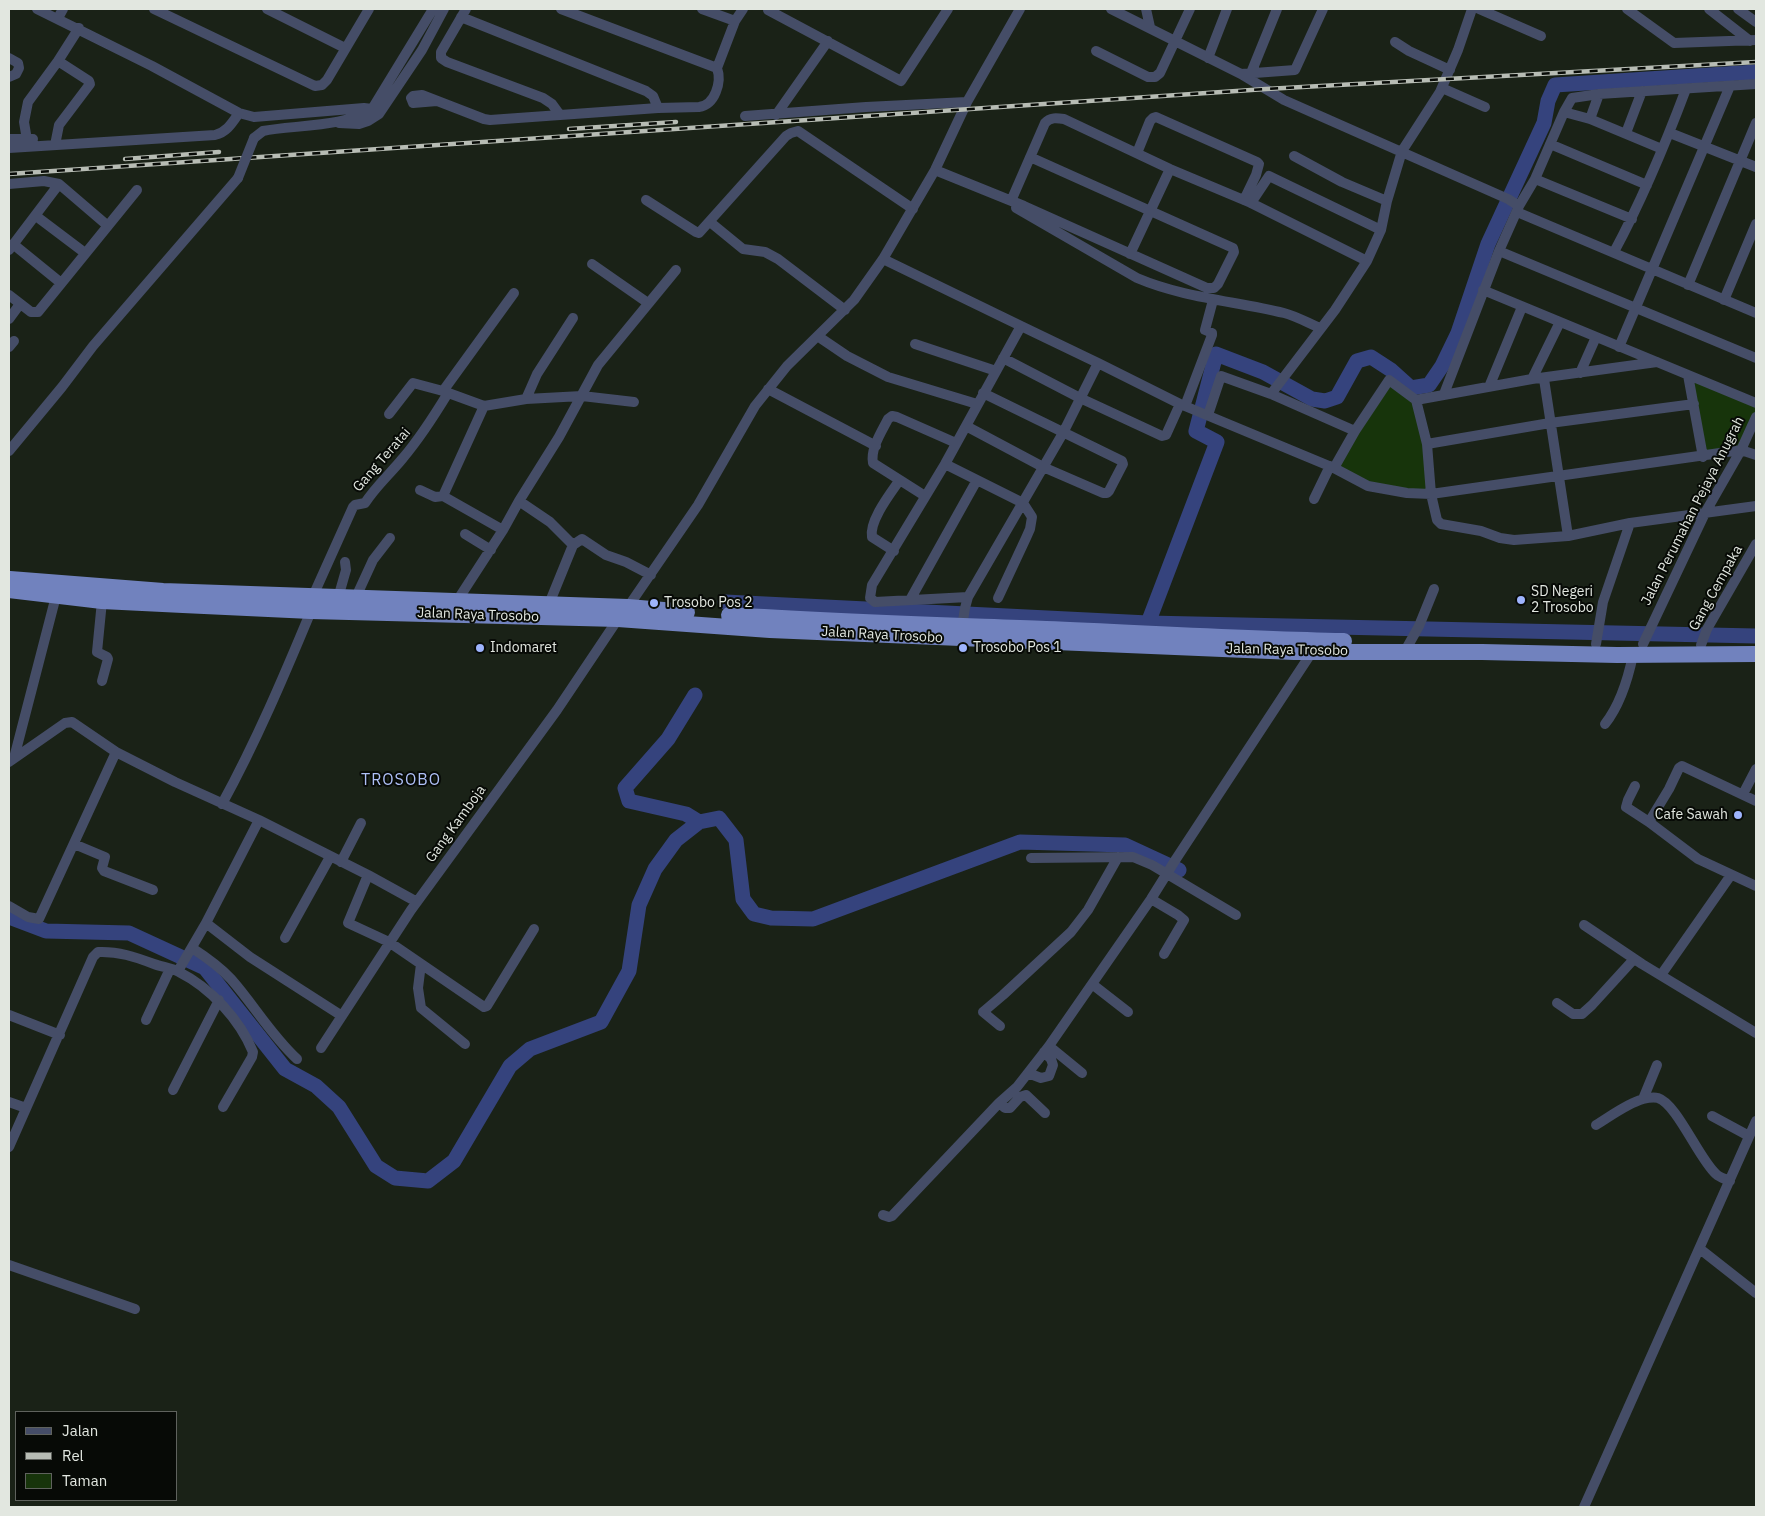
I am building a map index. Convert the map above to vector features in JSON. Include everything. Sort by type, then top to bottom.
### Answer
[{"type":"highway","name":"Jalan Raya Trosobo","points":[[9,579],[312,603],[356,597],[549,604],[623,613]]},
{"type":"highway","name":"Jalan Raya Trosobo","points":[[9,590],[102,601],[312,603],[623,613],[720,620],[808,620],[962,625],[1229,638],[1642,642],[1703,639],[1756,645]]},
{"type":"highway","name":"Jalan Raya Trosobo","points":[[720,620],[770,630],[1312,652],[1333,651],[1413,639],[1597,637],[1756,654]]},
{"type":"street","points":[[37,9],[60,14],[78,28],[239,113],[254,117],[364,108],[376,112]]},
{"type":"street","points":[[154,9],[315,86],[322,85],[327,80],[369,9]]},
{"type":"street","points":[[267,9],[345,48]]},
{"type":"street","points":[[376,112],[411,44],[433,9]]},
{"type":"street","points":[[9,451],[93,346],[238,178],[258,134],[271,130],[335,123],[350,125],[358,120],[368,121],[422,50],[444,9]]},
{"type":"street","points":[[437,101],[484,119],[704,106],[708,104],[718,86],[719,74],[716,68],[561,9]]},
{"type":"street","points":[[702,9],[736,21]]},
{"type":"street","points":[[716,68],[743,9]]},
{"type":"street","name":"Gang Kamboja","points":[[321,1048],[389,942],[557,710],[651,575],[698,505],[755,406],[787,366],[819,337],[859,294],[913,209],[935,170],[966,102],[1020,9]]},
{"type":"street","points":[[1111,9],[1150,27],[1208,58],[1246,74],[1284,100],[1402,151],[1614,252],[1756,313]]},
{"type":"street","points":[[1146,9],[1150,27]]},
{"type":"street","points":[[1096,51],[1148,77],[1154,77],[1160,73],[1190,9]]},
{"type":"street","points":[[1208,58],[1227,9]]},
{"type":"street","points":[[1246,74],[1277,9]]},
{"type":"street","points":[[1246,74],[1295,70],[1322,9]]},
{"type":"street","points":[[1272,392],[1335,310],[1366,261],[1381,230],[1402,151],[1442,88],[1472,9]]},
{"type":"street","points":[[1479,9],[1541,36]]},
{"type":"street","points":[[1627,9],[1674,43],[1753,40]]},
{"type":"street","points":[[1709,9],[1753,40]]},
{"type":"street","points":[[1738,9],[1756,22]]},
{"type":"street","points":[[768,10],[900,80],[945,10]]},
{"type":"street","points":[[560,115],[552,104],[543,98],[442,59],[440,56],[441,52],[464,13],[646,91],[653,96],[658,108]]},
{"type":"street","points":[[27,142],[24,122],[28,102],[78,28]]},
{"type":"street","points":[[776,115],[828,41]]},
{"type":"street","points":[[1395,42],[1409,52],[1450,70]]},
{"type":"street","points":[[411,44],[422,50]]},
{"type":"street","points":[[9,58],[18,63],[19,68],[16,74],[9,77]]},
{"type":"street","points":[[55,144],[59,125],[90,84],[89,81],[58,60]]},
{"type":"street","points":[[1444,394],[1499,251],[1514,205],[1535,179],[1572,98],[1599,94],[1756,84]]},
{"type":"street","points":[[1619,347],[1730,86]]},
{"type":"street","points":[[1442,88],[1485,107]]},
{"type":"street","points":[[1614,252],[1632,219],[1670,133],[1686,89]]},
{"type":"street","points":[[1626,133],[1642,91]]},
{"type":"street","points":[[1590,119],[1599,94]]},
{"type":"street","points":[[745,116],[966,102]]},
{"type":"street","points":[[1564,112],[1590,119],[1662,149]]},
{"type":"street","points":[[9,139],[55,144],[215,135],[222,134],[229,128],[239,113]]},
{"type":"street","points":[[1137,153],[1153,118],[1156,117],[1257,162],[1259,164],[1248,201]]},
{"type":"street","points":[[1011,201],[1045,123],[1058,118],[1248,201],[1366,261]]},
{"type":"street","points":[[1688,285],[1756,123]]},
{"type":"street","points":[[646,200],[697,233],[710,222],[786,136],[796,131],[802,132],[913,209]]},
{"type":"street","points":[[1670,133],[1756,167]]},
{"type":"street","points":[[9,148],[27,142]]},
{"type":"street","points":[[1550,144],[1647,185]]},
{"type":"street","points":[[1294,156],[1342,182],[1387,202]]},
{"type":"street","points":[[935,170],[1011,201],[1184,278],[1212,288],[1218,284],[1234,252],[1234,248],[1030,158]]},
{"type":"street","points":[[1130,254],[1170,168]]},
{"type":"street","points":[[1248,201],[1269,176],[1381,230]]},
{"type":"street","points":[[1535,179],[1632,219]]},
{"type":"street","points":[[9,184],[44,181],[59,184],[108,226]]},
{"type":"street","points":[[59,184],[11,247],[61,283]]},
{"type":"street","points":[[9,295],[31,312],[37,312],[137,190]]},
{"type":"street","points":[[1011,201],[1016,209],[1022,213],[1137,278],[1160,287],[1213,300],[1286,314],[1320,328]]},
{"type":"street","points":[[36,216],[85,253]]},
{"type":"street","points":[[710,222],[743,249],[766,252],[778,259],[845,310]]},
{"type":"street","points":[[1724,300],[1756,224]]},
{"type":"street","points":[[1499,251],[1634,309],[1756,358]]},
{"type":"street","points":[[883,258],[1182,405],[1332,467],[1368,486],[1378,489],[1431,494],[1703,457],[1741,450],[1756,455]]},
{"type":"street","points":[[592,264],[648,303]]},
{"type":"street","points":[[457,601],[504,530],[519,501],[559,437],[598,365],[676,270]]},
{"type":"street","points":[[1483,290],[1756,403]]},
{"type":"street","name":"Gang Teratai","points":[[222,804],[242,767],[280,686],[312,603],[353,507],[365,503],[429,425],[446,392],[514,293]]},
{"type":"street","points":[[1003,358],[1080,398],[1163,436],[1166,434],[1182,405],[1212,335],[1212,333],[1204,330],[1213,300]]},
{"type":"street","points":[[9,319],[20,304]]},
{"type":"street","points":[[1489,388],[1522,306]]},
{"type":"street","points":[[526,399],[537,374],[573,318]]},
{"type":"street","points":[[1532,379],[1560,322]]},
{"type":"street","points":[[968,597],[875,602],[870,598],[872,585],[945,464],[1021,326]]},
{"type":"street","points":[[819,337],[847,356],[888,377],[978,404]]},
{"type":"street","points":[[1580,373],[1596,337]]},
{"type":"street","points":[[914,344],[996,371]]},
{"type":"street","points":[[1416,400],[1532,379],[1658,362]]},
{"type":"street","points":[[962,625],[968,597],[1063,433],[1098,363]]},
{"type":"street","points":[[1688,374],[1703,457]]},
{"type":"street","points":[[1203,413],[1221,376],[1272,392],[1355,431]]},
{"type":"street","points":[[1544,378],[1568,536]]},
{"type":"street","points":[[1314,499],[1332,467],[1388,380],[1416,400],[1427,444],[1431,494],[1437,520],[1441,524],[1481,531],[1500,538],[1514,540],[1568,536],[1630,523],[1756,506]]},
{"type":"street","points":[[389,414],[414,383],[484,406],[526,399],[582,396],[634,402]]},
{"type":"street","points":[[768,389],[876,446]]},
{"type":"street","points":[[966,426],[1043,467],[1103,493],[1109,491],[1123,462],[983,393]]},
{"type":"street","points":[[1427,444],[1550,423],[1694,404]]},
{"type":"street","points":[[443,496],[484,406]]},
{"type":"street","points":[[925,496],[873,463],[872,457],[888,419],[894,416],[956,443]]},
{"type":"street","name":"Jalan Perumahan Pejaya Anugrah","points":[[1605,724],[1612,716],[1642,642],[1705,513],[1741,450],[1756,417]]},
{"type":"street","points":[[945,464],[1023,503],[1032,518],[1030,529],[998,598]]},
{"type":"street","points":[[910,600],[978,480]]},
{"type":"street","points":[[894,551],[872,537],[871,529],[885,502],[899,481]]},
{"type":"street","points":[[420,490],[435,497],[443,496],[504,530]]},
{"type":"street","points":[[519,501],[550,522],[574,545]]},
{"type":"street","points":[[1597,637],[1603,602],[1630,523]]},
{"type":"street","points":[[465,534],[491,550]]},
{"type":"street","points":[[356,597],[373,560],[390,538]]},
{"type":"street","points":[[549,604],[574,545],[582,539],[606,555],[626,562],[651,575]]},
{"type":"street","name":"Gang Cempaka","points":[[1703,639],[1756,544]]},
{"type":"street","points":[[338,598],[346,570],[345,562]]},
{"type":"street","points":[[1413,639],[1434,589]]},
{"type":"street","points":[[11,760],[56,596]]},
{"type":"street","points":[[102,601],[97,652],[108,659],[102,681]]},
{"type":"street","points":[[883,1215],[888,1218],[892,1216],[999,1103],[1017,1087],[1047,1049],[1151,899],[1312,652]]},
{"type":"street","points":[[11,760],[69,721],[116,752],[259,820],[417,902]]},
{"type":"street","points":[[9,906],[19,912],[39,919],[116,752]]},
{"type":"street","points":[[1649,822],[1679,768],[1682,766],[1756,801]]},
{"type":"street","points":[[1743,794],[1756,768]]},
{"type":"street","points":[[1635,786],[1626,807],[1698,859],[1756,886]]},
{"type":"street","points":[[146,1020],[176,969],[191,950],[206,924],[259,820]]},
{"type":"street","points":[[341,862],[361,823]]},
{"type":"street","points":[[74,844],[105,857],[102,870],[154,890]]},
{"type":"street","points":[[286,938],[330,857]]},
{"type":"street","points":[[1000,1026],[983,1012],[1071,932],[1088,910],[1118,857]]},
{"type":"street","points":[[1031,858],[1133,857],[1168,872],[1236,915]]},
{"type":"street","points":[[368,875],[348,923],[389,942],[483,1007],[486,1007],[534,929]]},
{"type":"street","points":[[1661,975],[1732,875]]},
{"type":"street","points":[[1151,899],[1184,920],[1164,954]]},
{"type":"street","points":[[206,924],[250,957],[342,1016]]},
{"type":"street","points":[[1584,925],[1634,960],[1756,1033]]},
{"type":"street","points":[[191,950],[206,957],[231,979],[282,1045],[297,1059]]},
{"type":"street","points":[[9,1147],[96,953],[111,952],[126,955],[176,969],[219,1000],[234,1020],[253,1052],[223,1108]]},
{"type":"street","points":[[1557,1004],[1573,1014],[1582,1014],[1634,960]]},
{"type":"street","points":[[421,964],[418,988],[421,1008],[465,1044]]},
{"type":"street","points":[[1092,984],[1128,1012]]},
{"type":"street","points":[[173,1090],[219,1000]]},
{"type":"street","points":[[9,1015],[60,1035]]},
{"type":"street","points":[[1028,1073],[1041,1078],[1049,1076],[1053,1065],[1047,1049]]},
{"type":"street","points":[[1047,1049],[1082,1073]]},
{"type":"street","points":[[1643,1099],[1657,1065]]},
{"type":"street","points":[[999,1103],[1004,1108],[1010,1108],[1020,1097],[1026,1095],[1045,1113]]},
{"type":"street","points":[[1596,1125],[1630,1104],[1643,1099],[1658,1098],[1666,1104],[1683,1125],[1712,1169],[1729,1184]]},
{"type":"street","points":[[9,1102],[26,1108]]},
{"type":"street","points":[[1712,1116],[1749,1136]]},
{"type":"street","points":[[1584,1507],[1756,1121]]},
{"type":"street","points":[[1700,1249],[1756,1293]]},
{"type":"street","points":[[9,1265],[136,1309]]},
{"type":"green space","points":[[1688,375],[1756,403],[1756,417],[1741,450],[1703,457]]},
{"type":"green space","points":[[1389,380],[1415,401],[1424,445],[1429,493],[1369,485],[1336,468]]},
{"type":"waterway","points":[[1148,623],[1217,442],[1196,431],[1216,354],[1263,372],[1312,399],[1325,401],[1337,397],[1357,361],[1371,357],[1391,370],[1411,388],[1429,385],[1442,366],[1458,333],[1488,244],[1544,123],[1548,101],[1555,85],[1756,72]]},
{"type":"waterway","points":[[725,602],[1148,623],[1756,636]]},
{"type":"waterway","points":[[695,695],[668,739],[625,788],[629,801],[686,814],[699,822]]},
{"type":"waterway","points":[[9,917],[46,931],[129,933],[205,968],[285,1069],[316,1086],[339,1107],[376,1166],[395,1178],[428,1181],[454,1161],[510,1066],[530,1049],[601,1022],[629,971],[639,905],[655,869],[676,840],[699,822],[719,818],[736,840],[743,899],[754,914],[771,918],[813,919],[1020,842],[1125,845],[1179,870]]},
{"type":"railway","points":[[9,174],[1266,89],[1756,62]]},
{"type":"railway","points":[[569,129],[676,122]]},
{"type":"railway","points":[[125,159],[219,152]]},
{"type":"place","name":"SD Negeri 2 Trosobo","points":[[1521,600]]},
{"type":"place","name":"Trosobo Pos 2","points":[[654,603]]},
{"type":"place","name":"Indomaret","points":[[480,648]]},
{"type":"place","name":"Trosobo Pos 1","points":[[963,648]]},
{"type":"place","name":"Cafe Sawah","points":[[1738,815]]},
{"type":"district","name":"TROSOBO","points":[[401,780]]}]
